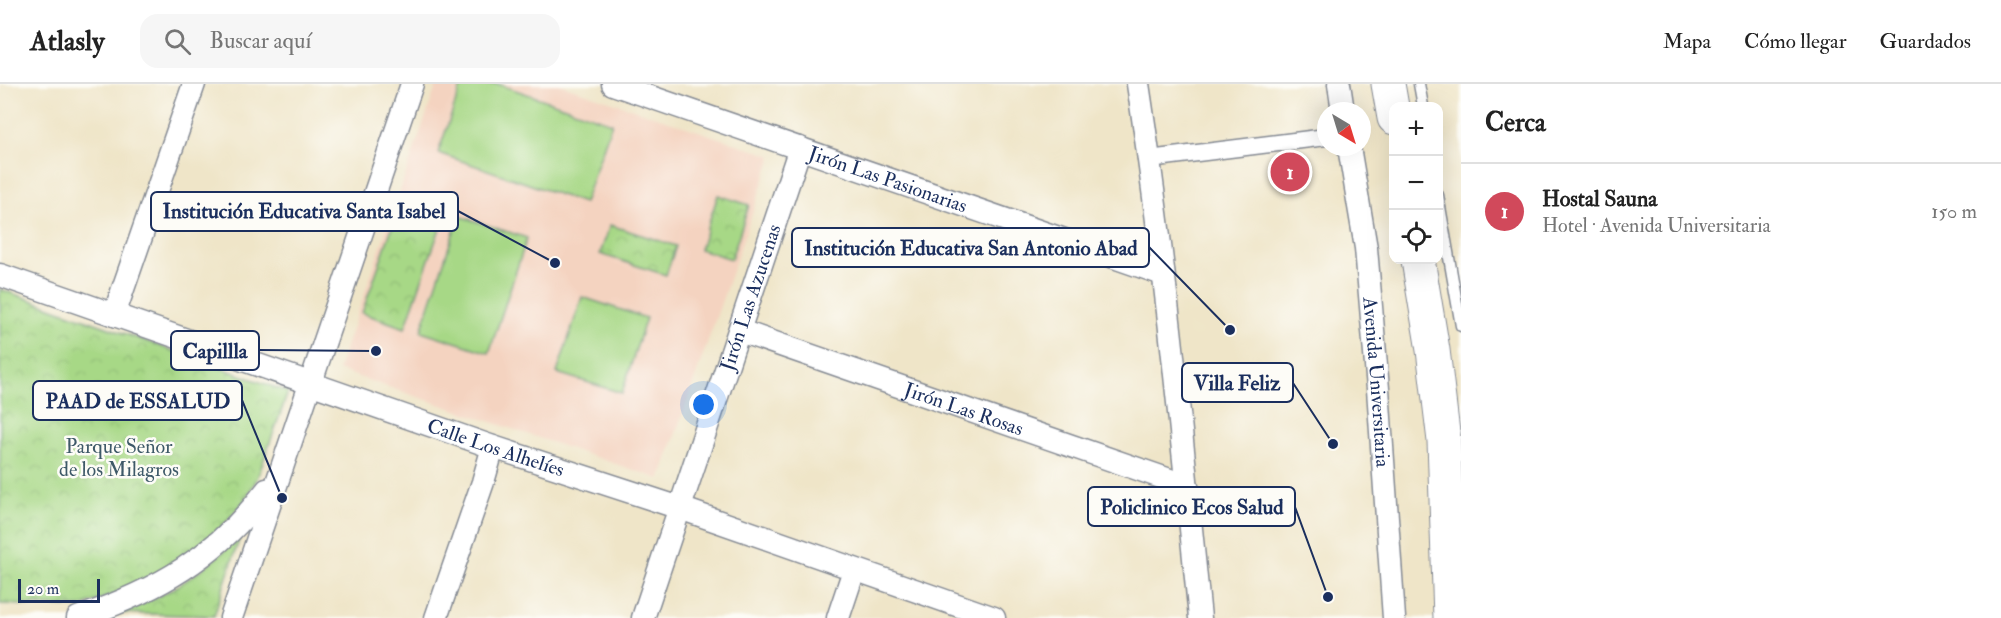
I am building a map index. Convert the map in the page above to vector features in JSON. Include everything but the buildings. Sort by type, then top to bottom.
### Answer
[{"type":"main road","points":[[1388,84],[1391,102]]},
{"type":"main road","points":[[1419,264],[1433,350],[1444,441],[1450,618]]},
{"type":"street","points":[[114,315],[194,84]]},
{"type":"street","points":[[231,618],[412,84]]},
{"type":"street","name":"Jirón Las Pasionarias","points":[[613,84],[1163,274]]},
{"type":"street","points":[[1138,84],[1163,274],[1200,618]]},
{"type":"street","points":[[1339,84],[1342,102]]},
{"type":"street","points":[[1149,159],[1317,138]]},
{"type":"street","name":"Jirón Las Azucenas","points":[[643,618],[800,148]]},
{"type":"street","name":"Avenida Universitaria","points":[[1351,156],[1366,248],[1394,618]]},
{"type":"street","name":"Calle Los Alhelíes","points":[[0,275],[994,618]]},
{"type":"street","name":"Jirón Las Rosas","points":[[740,331],[1187,486]]},
{"type":"street","points":[[436,618],[493,447]]},
{"type":"street","points":[[78,618],[121,603],[159,585],[193,564],[246,518],[279,475]]},
{"type":"street","points":[[838,618],[854,570]]},
{"type":"lane","points":[[1419,84],[1422,102]]},
{"type":"lane","points":[[1441,210],[1461,326]]},
{"type":"shaded area","points":[[437,84],[559,84],[772,156],[660,479],[338,370]]},
{"type":"green space","points":[[462,84],[498,84],[612,123],[584,203],[438,153]]},
{"type":"green space","points":[[718,195],[749,205],[731,259],[700,249]]},
{"type":"green space","points":[[402,199],[445,214],[405,328],[362,313]]},
{"type":"green space","points":[[459,216],[527,238],[489,353],[421,331]]},
{"type":"green space","points":[[610,225],[676,246],[666,275],[600,254]]},
{"type":"green space","name":"Parque Señor de los Milagros","points":[[0,289],[288,392],[257,479],[243,503],[216,533],[144,583],[80,607],[0,604]]},
{"type":"green space","points":[[582,297],[646,318],[622,393],[557,373]]},
{"type":"green space","points":[[240,537],[214,616],[119,613],[137,607],[184,582]]},
{"type":"place","name":"Hostal Sauna","points":[[1290,172]]},
{"type":"place","name":"Institución Educativa Santa Isabel","points":[[555,263]]},
{"type":"place","name":"Institución Educativa San Antonio Abad","points":[[1230,330]]},
{"type":"place","name":"Capillla","points":[[376,351]]},
{"type":"place","name":"Villa Feliz","points":[[1333,444]]},
{"type":"place","name":"PAAD de ESSALUD","points":[[282,498]]},
{"type":"place","name":"Policlinico Ecos Salud","points":[[1328,597]]}]
